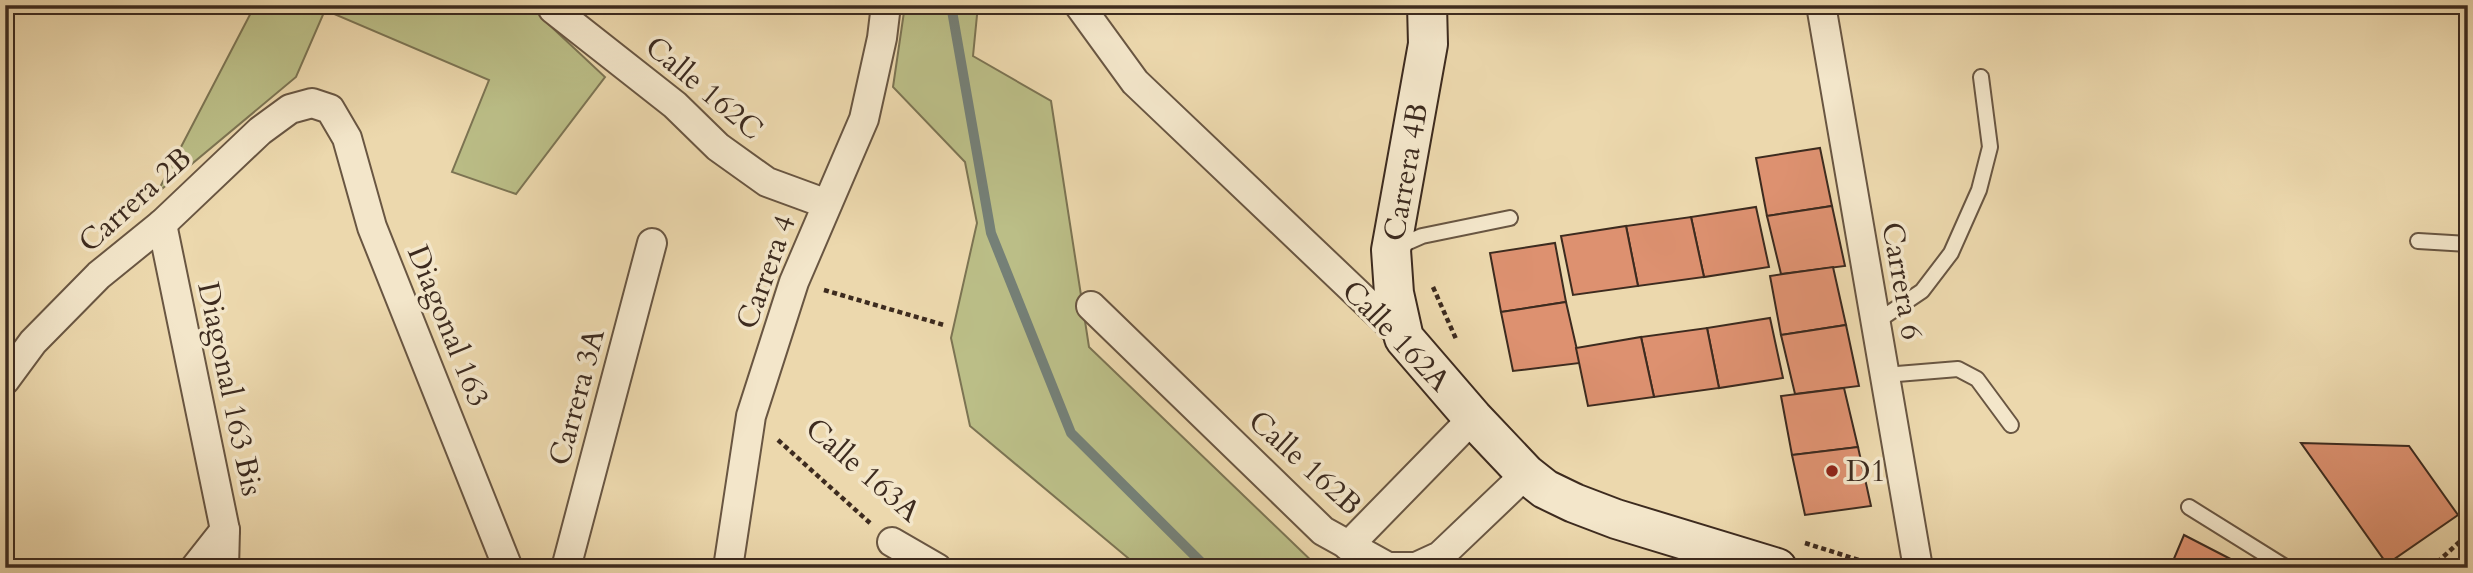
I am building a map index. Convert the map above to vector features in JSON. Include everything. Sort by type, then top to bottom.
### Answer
[{"type":"street","name":"Calle 162C","points":[[551,5],[675,105],[728,154],[767,182],[827,204]]},
{"type":"street","name":"Carrera 4","points":[[728,568],[751,416],[794,282],[864,119],[882,38],[886,5]]},
{"type":"street","name":"Calle 162A","points":[[1079,5],[1135,82],[1404,338],[1473,418],[1526,474],[1545,489],[1697,556],[1786,554]]},
{"type":"street","name":"Carrera 4B","points":[[1404,338],[1394,293],[1407,243],[1428,44],[1427,5]]},
{"type":"street","name":"Carrera 6","points":[[1821,5],[1918,568]]},
{"type":"street","name":"Carrera 2B","points":[[5,380],[33,342],[99,275],[162,224],[260,131],[290,109],[312,103],[330,109]]},
{"type":"street","name":"Diagonal 163","points":[[330,109],[347,138],[372,227],[508,568]]},
{"type":"street","name":"Diagonal 163 Bis","points":[[162,224],[225,530],[224,568]]},
{"type":"street","name":"Carrera 3A","points":[[566,568],[652,243]]},
{"type":"street","name":"Calle 162B","points":[[1091,306],[1323,531],[1388,567],[1416,567],[1440,555],[1526,474]]},
{"type":"street","points":[[1348,547],[1473,418]]},
{"type":"street","points":[[195,568],[225,530]]},
{"type":"street","name":"Calle 163A","points":[[892,542],[937,568]]},
{"type":"lane","points":[[1876,322],[1922,291],[1951,253],[1979,190],[1990,147],[1981,77]]},
{"type":"lane","points":[[1407,243],[1510,218]]},
{"type":"lane","points":[[2418,241],[2468,244]]},
{"type":"lane","points":[[1885,375],[1958,369],[1977,379],[2011,425]]},
{"type":"lane","points":[[2189,507],[2287,568]]},
{"type":"path","points":[[1407,243],[1426,271],[1456,339],[1465,349]]},
{"type":"path","points":[[794,282],[944,325]]},
{"type":"path","name":"Calle 163A","points":[[751,416],[892,542]]},
{"type":"path","points":[[2431,568],[2468,534]]},
{"type":"path","points":[[1786,554],[1885,568]]},
{"type":"green space","points":[[255,5],[534,5],[542,18],[605,77],[516,194],[452,172],[489,80],[325,10],[296,77],[157,193]]},
{"type":"green space","points":[[905,5],[978,5],[973,56],[1051,101],[1089,347],[1319,568],[1140,568],[970,426],[951,338],[977,223],[965,162],[893,87]]},
{"type":"building","points":[[1820,148],[1832,206],[1767,216],[1756,158]]},
{"type":"building","points":[[1832,206],[1845,266],[1781,274],[1767,216]]},
{"type":"building","points":[[1756,207],[1769,267],[1704,277],[1691,217]]},
{"type":"building","points":[[1691,217],[1704,277],[1638,286],[1626,226]]},
{"type":"building","points":[[1626,226],[1638,286],[1573,295],[1561,236]]},
{"type":"building","points":[[1555,243],[1566,302],[1501,312],[1490,253]]},
{"type":"building","points":[[1833,267],[1846,325],[1781,335],[1770,276]]},
{"type":"building","points":[[1566,302],[1580,363],[1513,371],[1501,312]]},
{"type":"building","points":[[1770,318],[1783,378],[1719,388],[1707,328]]},
{"type":"building","points":[[1846,325],[1859,386],[1795,394],[1781,335]]},
{"type":"building","points":[[1707,328],[1719,388],[1654,397],[1641,337]]},
{"type":"building","points":[[1641,337],[1654,397],[1588,406],[1576,348]]},
{"type":"building","points":[[1844,388],[1858,447],[1792,455],[1781,396]]},
{"type":"building","points":[[2301,443],[2409,446],[2458,515],[2387,564]]},
{"type":"building","points":[[1858,447],[1871,506],[1805,515],[1792,455]]},
{"type":"building","points":[[2184,535],[2248,568],[2170,568]]},
{"type":"waterway","points":[[951,5],[991,233],[1071,433],[1207,568]]},
{"type":"place","name":"D1","points":[[1832,471]]}]
